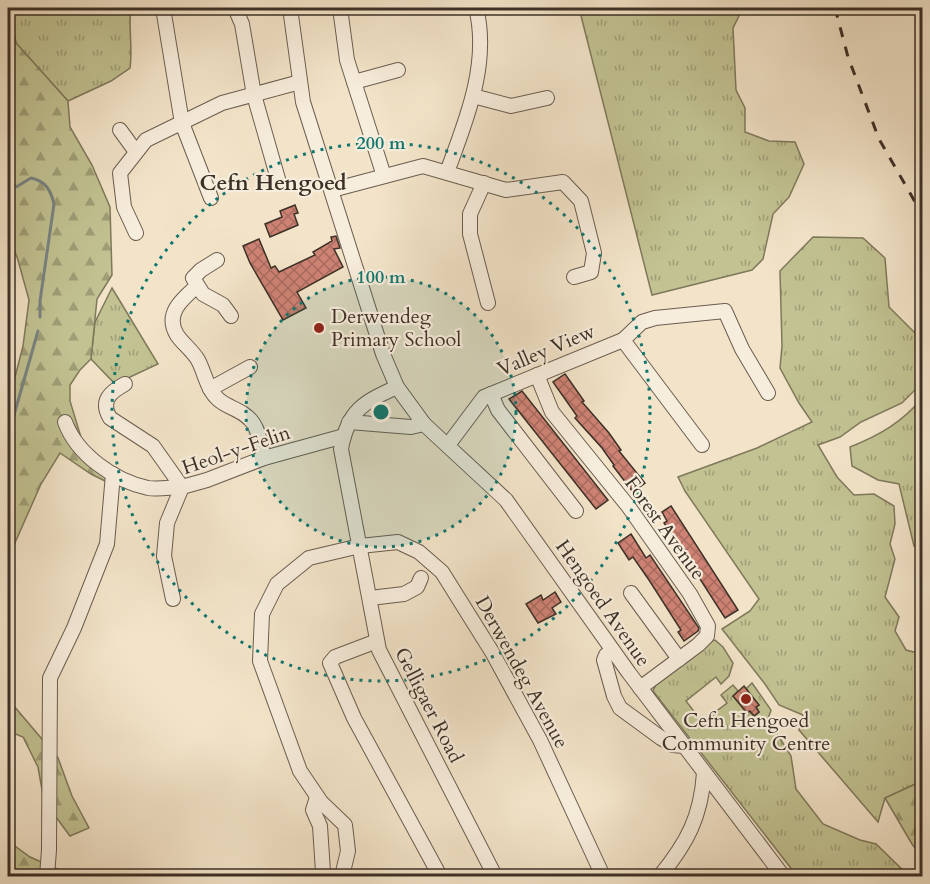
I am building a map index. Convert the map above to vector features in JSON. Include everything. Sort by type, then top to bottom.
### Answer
[{"type":"street","points":[[163,8],[182,123],[211,198]]},
{"type":"street","points":[[235,8],[242,24],[254,95],[278,179]]},
{"type":"street","name":"Hengoed Avenue","points":[[290,8],[303,102],[383,354],[397,387],[424,424],[506,500],[640,688],[783,876]]},
{"type":"street","points":[[340,8],[346,60],[384,176]]},
{"type":"street","points":[[447,172],[473,96],[481,28],[476,8]]},
{"type":"street","points":[[354,82],[398,70]]},
{"type":"street","points":[[136,233],[124,207],[120,173],[146,140],[222,103],[300,82]]},
{"type":"street","points":[[473,96],[511,106],[547,98]]},
{"type":"street","points":[[120,130],[132,157]]},
{"type":"street","points":[[332,190],[423,166],[506,190],[563,182],[581,201],[594,253],[591,272],[574,277]]},
{"type":"street","points":[[484,183],[470,214],[470,234],[488,303]]},
{"type":"street","points":[[217,260],[201,270],[198,286],[181,300],[174,310],[173,322],[178,335],[192,350],[199,362],[210,389],[219,400],[238,410],[253,422],[259,434],[264,458]]},
{"type":"street","points":[[198,286],[223,304],[231,316]]},
{"type":"street","points":[[623,340],[642,322],[655,318],[725,311],[742,349],[768,393]]},
{"type":"street","name":"Valley View","points":[[448,445],[484,397],[623,340],[702,445]]},
{"type":"street","points":[[210,389],[250,367]]},
{"type":"street","name":"Forest Avenue","points":[[537,375],[552,412],[628,506],[708,626],[707,636],[698,645],[640,688]]},
{"type":"street","points":[[125,384],[110,392],[105,399],[107,413],[110,418],[153,446],[182,487]]},
{"type":"street","points":[[349,422],[368,400],[397,387]]},
{"type":"street","points":[[491,394],[498,410],[576,511]]},
{"type":"street","points":[[349,422],[411,427],[424,424]]},
{"type":"street","name":"Gelligaer Road","points":[[349,422],[341,449],[342,461],[379,650],[495,876]]},
{"type":"street","points":[[65,423],[68,432],[83,450],[113,474],[128,482],[151,489],[182,487]]},
{"type":"street","name":"Heol-y-Felin","points":[[173,599],[164,556],[167,523],[182,487],[264,458],[344,436]]},
{"type":"street","points":[[47,876],[50,678],[74,628],[107,544],[113,474]]},
{"type":"street","name":"Derwendeg Avenue","points":[[342,876],[348,851],[345,825],[317,797],[300,771],[260,661],[262,614],[277,584],[309,558],[360,546],[391,542],[409,546],[430,560],[442,572],[509,681],[540,740],[603,876]]},
{"type":"street","points":[[370,598],[404,594],[417,587],[421,578]]},
{"type":"street","points":[[631,593],[679,659]]},
{"type":"street","points":[[377,641],[335,657],[330,663],[354,718],[440,876]]},
{"type":"street","points":[[613,651],[606,655],[604,660],[614,696],[620,708],[661,738],[673,745],[683,746]]},
{"type":"street","points":[[660,876],[681,850],[690,834],[699,807],[704,773]]},
{"type":"street","points":[[317,797],[313,810],[320,826],[325,876]]},
{"type":"green space","points":[[8,8],[16,43],[68,101],[70,127],[92,165],[110,207],[112,275],[97,299],[91,359],[70,385],[70,401],[83,444],[115,486],[91,474],[60,453],[41,484],[10,554],[8,564],[8,404],[23,346],[29,300],[18,260],[12,244],[8,243]]},
{"type":"green space","points":[[9,8],[131,8],[130,68],[111,81],[68,101],[16,43]]},
{"type":"green space","points":[[579,8],[743,8],[733,28],[736,90],[745,108],[745,132],[769,141],[795,142],[804,164],[789,197],[773,214],[763,259],[752,270],[652,295]]},
{"type":"green space","points":[[813,237],[863,238],[885,258],[889,307],[922,340],[922,383],[902,403],[861,422],[840,437],[818,445],[837,477],[854,495],[874,494],[894,506],[895,524],[890,544],[895,559],[885,597],[899,617],[895,631],[906,650],[922,654],[922,781],[885,798],[878,822],[799,730],[803,715],[779,705],[722,629],[750,611],[759,599],[685,491],[678,477],[757,448],[812,422],[780,368],[782,346],[780,271]]},
{"type":"green space","points":[[112,288],[158,364],[115,384],[91,359],[95,322]]},
{"type":"green space","points":[[922,398],[922,550],[914,546],[899,484],[878,480],[852,466],[850,447],[889,427],[915,407]]},
{"type":"green space","points":[[715,640],[723,647],[733,663],[729,676],[721,684],[716,677],[686,701],[702,722],[727,703],[721,695],[733,685],[738,691],[733,696],[754,716],[759,712],[756,707],[759,705],[746,689],[752,683],[771,710],[768,719],[791,756],[796,789],[823,824],[860,840],[876,844],[909,876],[797,876],[653,691],[657,682],[709,642]]},
{"type":"green space","points":[[8,699],[58,758],[72,796],[89,828],[70,836],[44,801],[38,767],[23,737],[8,731]]},
{"type":"green space","points":[[922,781],[922,858],[885,798]]},
{"type":"green space","points":[[8,841],[30,857],[73,876],[8,876]]},
{"type":"building","points":[[295,205],[298,213],[294,214],[298,225],[270,237],[265,224],[282,217],[280,211]]},
{"type":"building","points":[[336,236],[340,248],[334,249],[343,267],[297,292],[306,308],[283,320],[250,263],[243,246],[259,239],[271,268],[275,266],[279,272],[315,255],[313,252],[332,241],[331,237]]},
{"type":"building","points":[[565,374],[584,401],[582,402],[609,433],[621,450],[619,451],[645,483],[633,492],[602,448],[575,418],[577,416],[553,382]]},
{"type":"building","points":[[522,391],[608,500],[596,509],[509,399]]},
{"type":"building","points":[[671,506],[738,610],[725,618],[664,523],[667,521],[662,512]]},
{"type":"building","points":[[631,534],[646,558],[650,555],[699,628],[684,641],[678,632],[681,630],[649,580],[633,557],[629,560],[618,543]]},
{"type":"building","points":[[555,592],[561,602],[552,608],[556,614],[538,623],[526,604],[541,595],[543,600]]},
{"type":"building","points":[[744,686],[759,705],[756,707],[759,712],[754,716],[750,711],[747,713],[733,696]]},
{"type":"waterway","points":[[8,180],[16,187],[31,178],[44,184],[54,204],[40,301],[40,317]]},
{"type":"waterway","points":[[8,436],[38,331]]},
{"type":"railway","points":[[835,8],[848,57],[879,139],[922,214]]},
{"type":"place","name":"Derwendeg Primary School","points":[[319,328]]},
{"type":"place","name":"Cefn Hengoed Community Centre","points":[[746,699]]},
{"type":"district","name":"Cefn Hengoed","points":[[273,183]]}]
